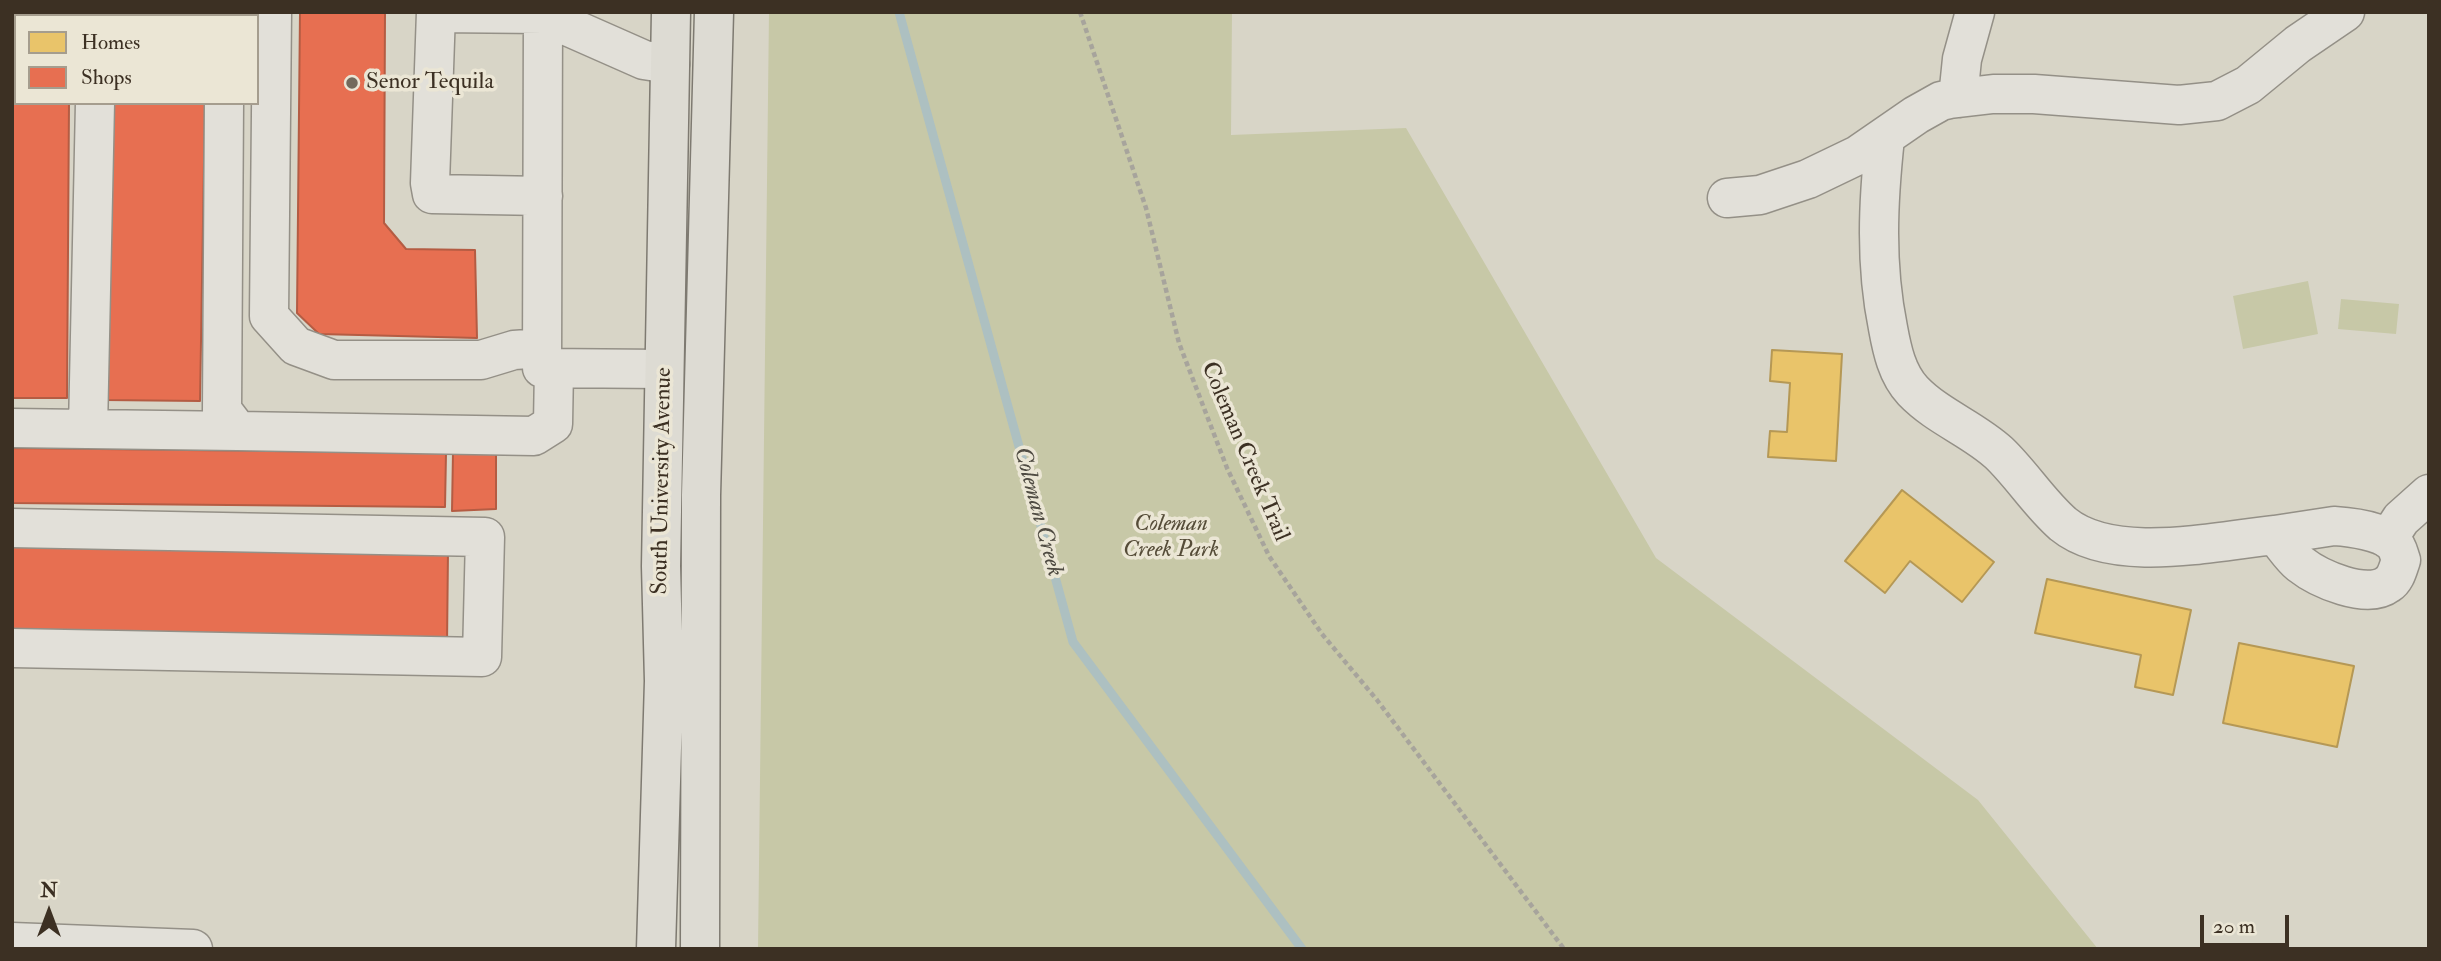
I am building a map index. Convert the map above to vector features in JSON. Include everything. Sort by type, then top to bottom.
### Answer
[{"type":"main road","name":"South University Avenue","points":[[656,949],[664,681],[661,566],[670,12]]},
{"type":"main road","name":"South University Avenue","points":[[700,949],[701,495],[714,12]]},
{"type":"street","points":[[272,12],[269,316],[296,346],[334,359],[481,359],[514,350],[548,358],[664,369]]},
{"type":"street","points":[[1958,98],[1962,59],[1975,12]]},
{"type":"street","points":[[1727,198],[1760,195],[1808,179],[1858,155],[1941,101],[1993,94],[2034,94],[2179,105],[2217,101],[2248,85],[2298,44],[2345,12]]},
{"type":"street","points":[[543,196],[432,194],[430,183],[436,13],[553,13],[567,26],[643,60],[670,64]]},
{"type":"street","points":[[12,428],[534,436],[553,424],[548,358],[543,196],[553,13]]},
{"type":"street","points":[[88,429],[95,105]]},
{"type":"street","points":[[224,105],[222,411],[238,431]]},
{"type":"street","points":[[1885,138],[1878,198],[1881,289],[1893,354],[1900,373],[1911,390],[1998,452],[2063,523],[2081,535],[2101,543],[2131,547],[2166,547],[2334,526],[2355,527],[2388,539],[2396,546],[2400,560],[2391,583],[2377,590],[2343,585],[2311,572],[2298,562],[2275,535]]},
{"type":"street","points":[[2388,539],[2400,519],[2429,494]]},
{"type":"street","points":[[12,528],[485,537],[482,657],[12,648]]},
{"type":"street","points":[[12,942],[193,949]]},
{"type":"path","name":"Coleman Creek Trail","points":[[1080,12],[1146,208],[1179,343],[1227,468],[1269,556],[1322,634],[1377,700],[1563,949]]},
{"type":"green space","name":"Coleman Creek Park","points":[[769,12],[1232,12],[1231,135],[1406,128],[1656,558],[1978,800],[2098,949],[758,949]]},
{"type":"green space","points":[[2308,281],[2318,334],[2243,349],[2233,296]]},
{"type":"green space","points":[[2341,299],[2399,304],[2396,334],[2338,329]]},
{"type":"building: Homes","points":[[1772,350],[1842,354],[1836,461],[1768,457],[1770,431],[1787,432],[1790,383],[1770,381]]},
{"type":"building: Homes","points":[[1902,490],[1994,562],[1962,602],[1910,561],[1885,593],[1845,561]]},
{"type":"building: Homes","points":[[2047,579],[2191,610],[2173,695],[2135,687],[2141,655],[2035,633]]},
{"type":"building: Homes","points":[[2239,643],[2354,666],[2337,747],[2223,723]]},
{"type":"building: Shops","points":[[12,12],[70,12],[14,14],[14,105],[69,105],[67,398],[12,398]]},
{"type":"building: Shops","points":[[111,12],[206,12],[206,14]]},
{"type":"building: Shops","points":[[300,12],[385,12],[384,223],[406,249],[475,250],[477,338],[319,334],[297,313]]},
{"type":"building: Shops","points":[[109,105],[205,105],[200,401],[105,400]]},
{"type":"building: Shops","points":[[12,448],[446,453],[445,507],[12,503]]},
{"type":"building: Shops","points":[[453,452],[496,453],[496,509],[452,511]]},
{"type":"building: Shops","points":[[12,544],[448,550],[447,645],[12,639]]},
{"type":"waterway","name":"Coleman Creek","points":[[899,12],[1073,642],[1302,949]]},
{"type":"place","name":"Senor Tequila","points":[[352,83]]}]
